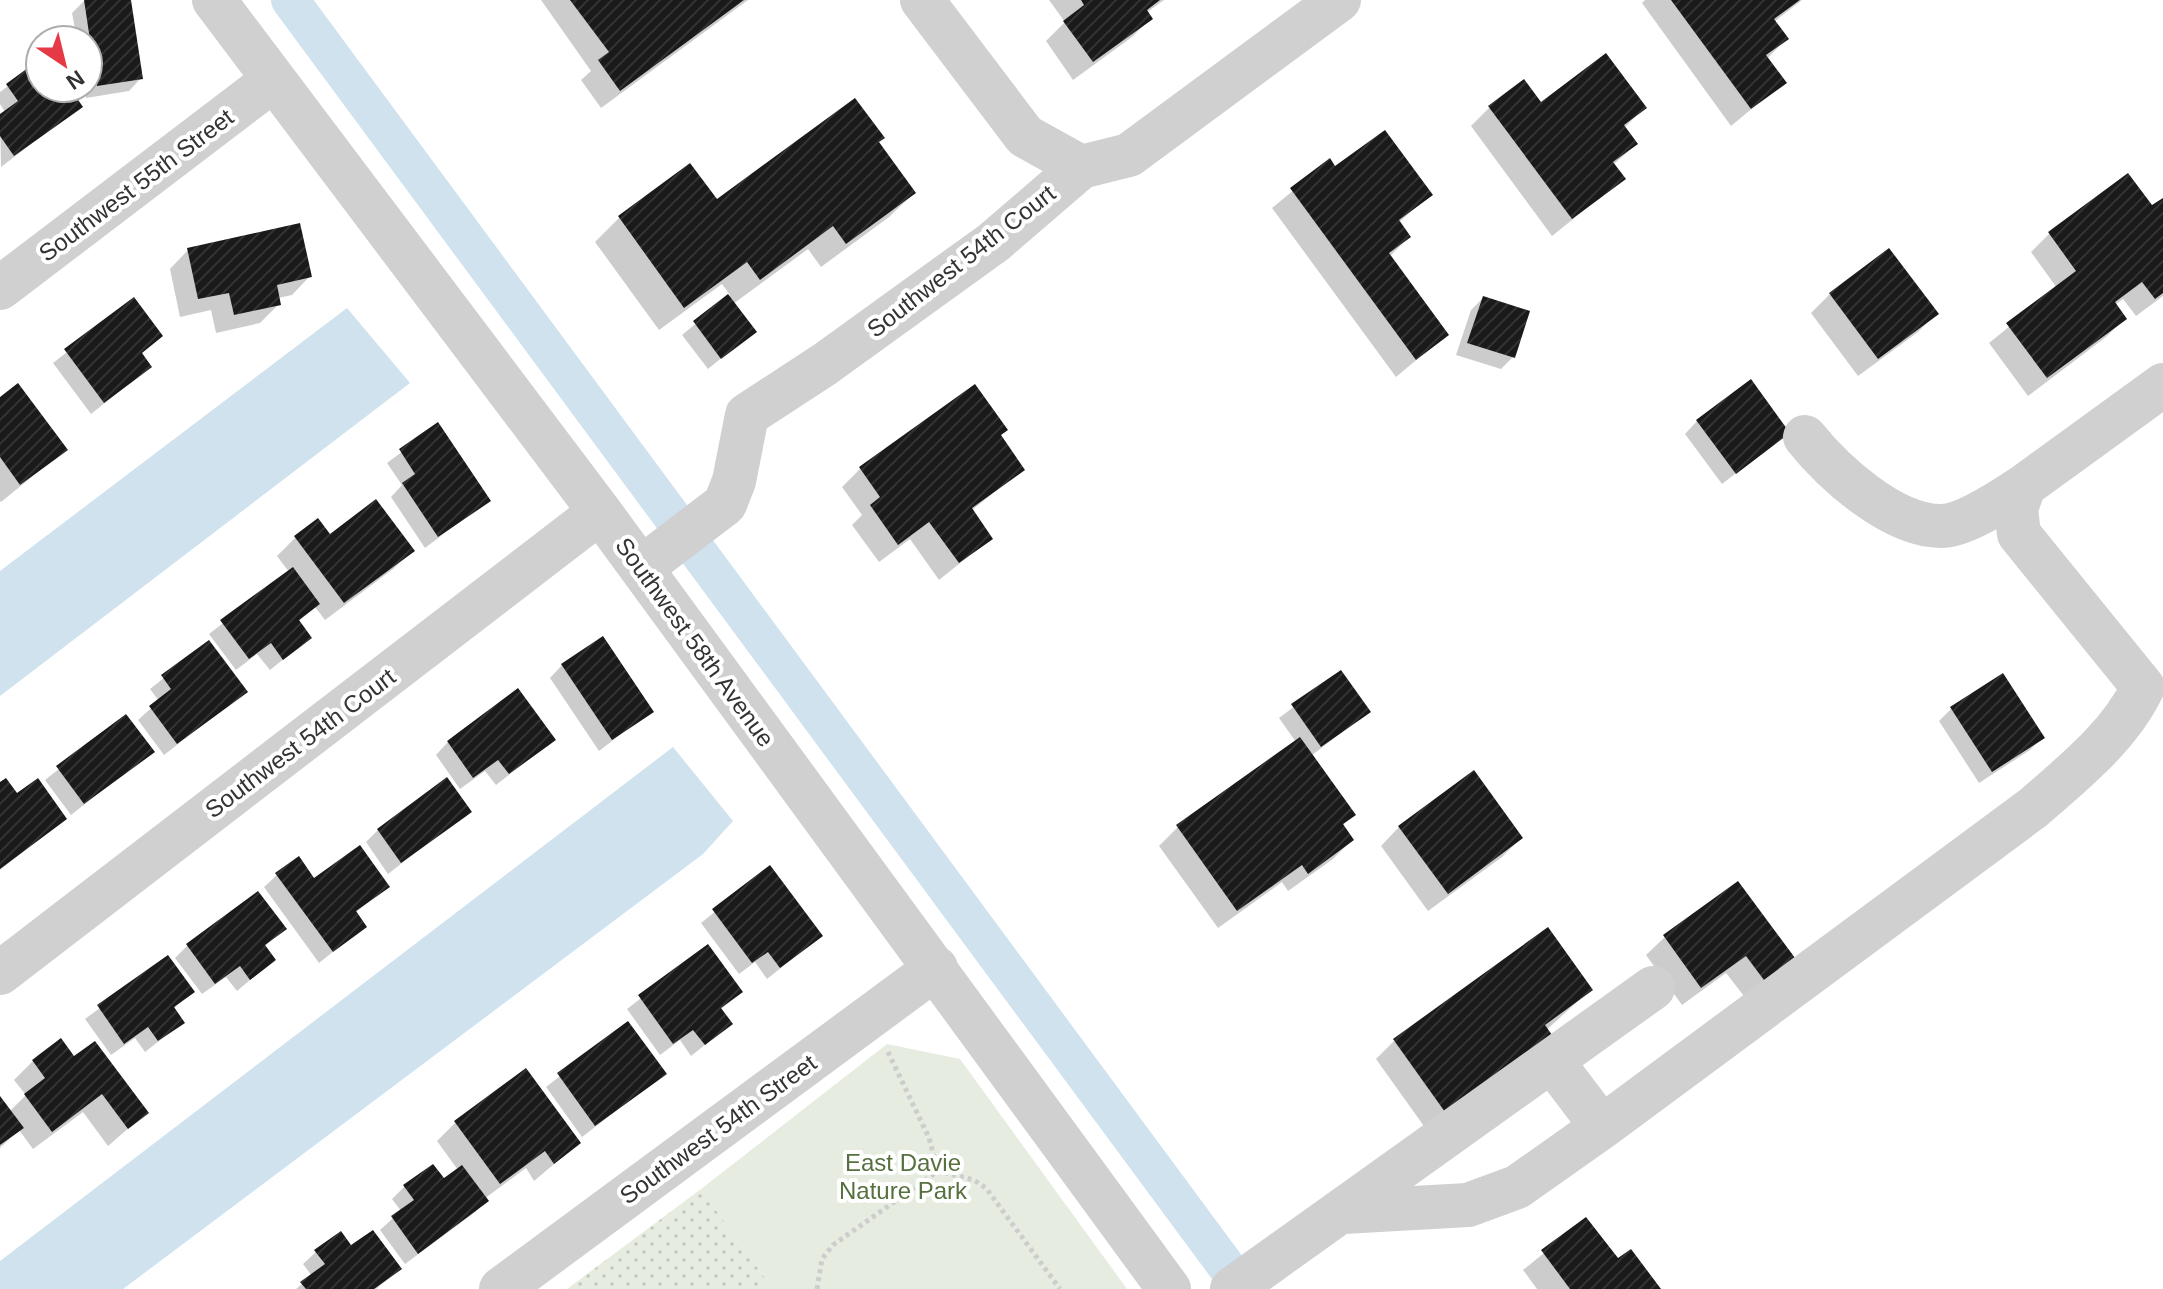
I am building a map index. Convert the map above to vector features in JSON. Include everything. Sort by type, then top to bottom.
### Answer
[{"type":"street","name":"Southwest 58th Avenue","points":[[214,0],[272,81],[600,512],[1169,1289]]},
{"type":"street","points":[[922,0],[1025,136],[1081,167]]},
{"type":"street","name":"Southwest 54th Court","points":[[641,568],[725,504],[734,481],[747,415],[825,364],[994,242],[1081,167],[1129,155],[1339,0]]},
{"type":"street","name":"Southwest 55th Street","points":[[0,288],[272,81]]},
{"type":"street","points":[[1805,437],[1829,467],[1900,517],[1942,526],[1987,510],[2163,385]]},
{"type":"street","points":[[1343,1212],[1468,1205],[1517,1187],[2033,808],[2077,770],[2134,706],[2143,687],[2019,534],[2016,509],[2024,486]]},
{"type":"street","name":"Southwest 54th Court","points":[[0,973],[600,512]]},
{"type":"street","name":"Southwest 54th Street","points":[[501,1289],[936,968]]},
{"type":"street","points":[[1232,1289],[1653,988]]},
{"type":"street","points":[[1552,1061],[1602,1127]]},
{"type":"path","points":[[887,1050],[929,1138],[938,1171]]},
{"type":"path","points":[[817,1289],[822,1259],[833,1245],[938,1171],[974,1180],[986,1188],[1060,1289]]},
{"type":"green space","name":"East Davie Nature Park","points":[[887,1044],[960,1059],[1127,1289],[773,1289],[701,1189]]},
{"type":"green space","points":[[701,1189],[773,1289],[567,1289]]},
{"type":"water","points":[[347,308],[410,383],[0,696],[0,571]]},
{"type":"water","points":[[673,747],[733,821],[703,854],[123,1289],[0,1289],[0,1261]]},
{"type":"building","points":[[84,0],[131,0],[143,79],[104,85],[104,24],[88,24]]},
{"type":"building","points":[[570,0],[744,0],[620,91],[598,60],[609,52]]},
{"type":"building","points":[[1081,0],[1160,0],[1147,10],[1153,19],[1093,62],[1063,21],[1084,5]]},
{"type":"building","points":[[1671,0],[1800,0],[1774,19],[1789,39],[1766,55],[1787,83],[1751,109]]},
{"type":"building","points":[[1606,53],[1647,108],[1624,125],[1638,144],[1613,162],[1626,179],[1572,219],[1488,106],[1524,79],[1541,102]]},
{"type":"building","points":[[24,71],[24,104],[81,104],[83,107],[14,156],[0,136],[0,114],[18,101],[6,84]]},
{"type":"building","points":[[855,98],[885,138],[879,142],[916,193],[846,244],[833,226],[760,280],[747,262],[684,308],[618,216],[690,163],[717,199]]},
{"type":"building","points":[[1385,130],[1433,195],[1399,220],[1411,237],[1389,253],[1449,335],[1416,360],[1290,188],[1330,158],[1335,166]]},
{"type":"building","points":[[2128,173],[2152,205],[2163,198],[2163,293],[2155,299],[2142,282],[2115,302],[2127,319],[2047,378],[2006,323],[2076,271],[2048,232]]},
{"type":"building","points":[[300,223],[312,277],[277,285],[281,305],[234,315],[229,293],[198,299],[187,248]]},
{"type":"building","points":[[1889,248],[1939,314],[1878,359],[1829,293]]},
{"type":"building","points":[[728,294],[757,332],[721,359],[693,321]]},
{"type":"building","points":[[1483,296],[1530,311],[1515,358],[1467,343]]},
{"type":"building","points":[[134,297],[163,336],[142,353],[152,367],[104,403],[64,349]]},
{"type":"building","points":[[1751,379],[1790,433],[1736,474],[1696,420]]},
{"type":"building","points":[[18,383],[68,450],[20,485],[0,457],[0,397]]},
{"type":"building","points":[[975,384],[1008,430],[1001,435],[1025,470],[972,508],[993,539],[959,563],[929,522],[898,545],[870,505],[880,497],[859,467]]},
{"type":"building","points":[[438,422],[491,501],[438,537],[402,483],[415,474],[399,449]]},
{"type":"building","points":[[376,499],[415,551],[344,603],[294,536],[318,518],[330,534]]},
{"type":"building","points":[[293,567],[320,604],[299,620],[312,638],[283,660],[271,643],[249,659],[220,620]]},
{"type":"building","points":[[603,636],[654,712],[612,740],[561,664]]},
{"type":"building","points":[[209,640],[248,692],[177,744],[149,706],[171,689],[161,675]]},
{"type":"building","points":[[1341,670],[1371,712],[1321,747],[1291,704]]},
{"type":"building","points":[[2003,673],[2045,738],[1992,772],[1950,707]]},
{"type":"building","points":[[518,688],[556,740],[509,774],[498,760],[473,778],[447,741]]},
{"type":"building","points":[[126,714],[155,752],[84,804],[56,766]]},
{"type":"building","points":[[1300,737],[1356,815],[1343,824],[1354,840],[1308,874],[1302,865],[1237,911],[1176,825]]},
{"type":"building","points":[[1474,770],[1523,838],[1448,894],[1398,826]]},
{"type":"building","points":[[447,777],[472,812],[401,863],[377,829]]},
{"type":"building","points":[[6,778],[17,793],[38,778],[67,819],[0,869],[0,782]]},
{"type":"building","points":[[360,845],[390,887],[356,911],[367,927],[333,952],[275,873],[299,856],[314,878]]},
{"type":"building","points":[[770,865],[823,936],[780,968],[768,952],[752,963],[712,909]]},
{"type":"building","points":[[1738,881],[1801,966],[1770,988],[1746,956],[1701,988],[1663,935]]},
{"type":"building","points":[[258,891],[287,929],[265,945],[276,960],[250,980],[240,966],[215,984],[186,944]]},
{"type":"building","points":[[1548,927],[1593,990],[1545,1025],[1557,1042],[1450,1119],[1393,1039]]},
{"type":"building","points":[[708,944],[743,992],[721,1008],[733,1024],[705,1045],[693,1030],[673,1044],[638,995]]},
{"type":"building","points":[[168,955],[195,992],[174,1007],[185,1023],[158,1041],[148,1027],[124,1044],[97,1005]]},
{"type":"building","points":[[628,1021],[667,1074],[595,1126],[557,1073]]},
{"type":"building","points":[[61,1038],[74,1056],[95,1041],[149,1113],[128,1129],[102,1094],[52,1132],[24,1094],[45,1078],[32,1060]]},
{"type":"building","points":[[526,1068],[581,1143],[554,1164],[545,1151],[500,1184],[454,1121]]},
{"type":"building","points":[[0,1096],[24,1128],[0,1145]]},
{"type":"building","points":[[433,1164],[444,1178],[462,1165],[489,1201],[418,1254],[391,1216],[414,1200],[403,1185]]},
{"type":"building","points":[[1586,1217],[1618,1258],[1631,1249],[1661,1289],[1570,1289],[1541,1250]]},
{"type":"building","points":[[373,1230],[402,1269],[374,1289],[306,1289],[300,1282],[325,1264],[314,1250],[341,1231],[351,1245]]},
{"type":"waterway","points":[[290,0],[1243,1289]]}]
